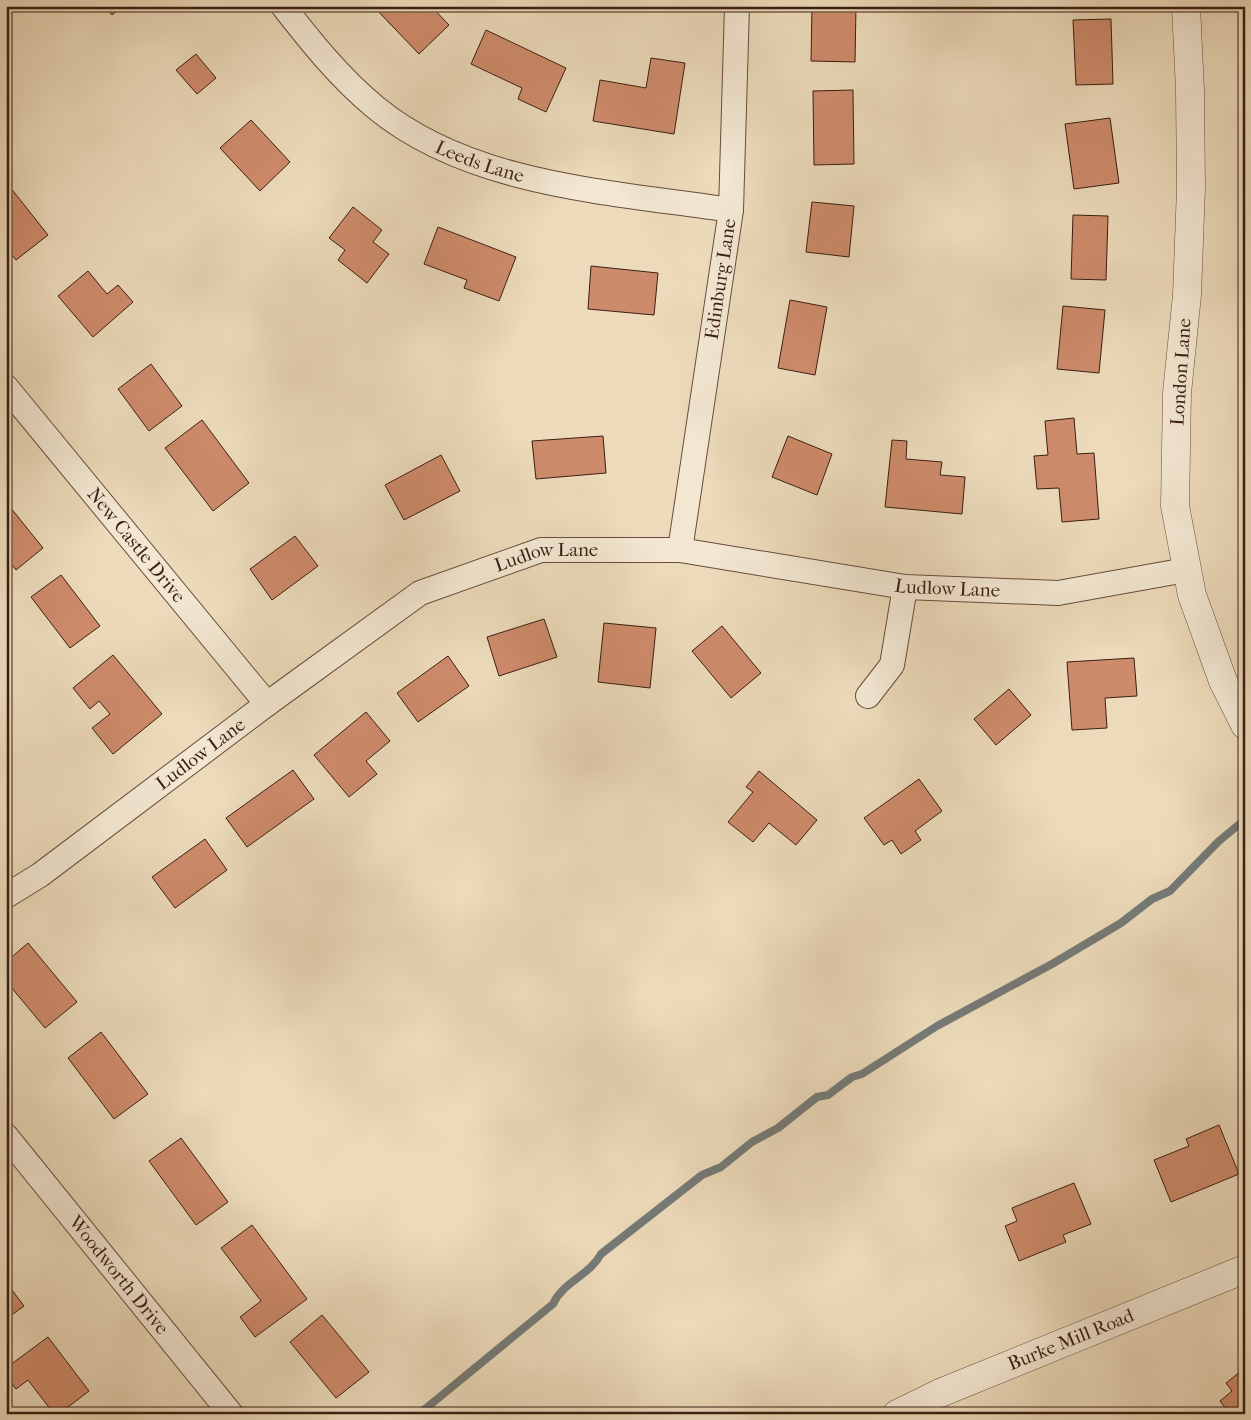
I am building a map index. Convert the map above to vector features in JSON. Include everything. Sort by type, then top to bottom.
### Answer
[{"type":"street","name":"Leeds Lane","points":[[283,6],[308,38],[349,84],[376,108],[418,137],[451,154],[497,170],[569,186],[731,210]]},
{"type":"street","name":"Edinburg Lane","points":[[680,550],[731,210],[737,6]]},
{"type":"street","name":"London Lane","points":[[1186,6],[1190,91],[1191,188],[1187,295],[1177,393],[1175,506],[1192,595],[1223,681],[1245,725]]},
{"type":"street","name":"New Castle Drive","points":[[6,387],[267,704]]},
{"type":"street","name":"Ludlow Lane","points":[[6,896],[40,875],[267,704],[420,593],[541,550],[680,550],[905,587],[1058,593],[1186,570]]},
{"type":"street","points":[[868,696],[892,665],[905,587]]},
{"type":"street","name":"Woodworth Drive","points":[[6,1136],[232,1414]]},
{"type":"street","name":"Burke Mill Road","points":[[898,1414],[940,1393],[1245,1269]]},
{"type":"building","points":[[105,6],[123,6],[112,15]]},
{"type":"building","points":[[373,6],[431,6],[449,25],[419,54]]},
{"type":"building","points":[[812,6],[856,6],[855,62],[811,61]]},
{"type":"building","points":[[1111,19],[1113,84],[1076,85],[1073,20]]},
{"type":"building","points":[[486,30],[566,68],[546,112],[518,99],[522,88],[471,64]]},
{"type":"building","points":[[196,54],[216,78],[197,94],[176,70]]},
{"type":"building","points":[[651,58],[685,63],[674,134],[593,121],[600,80],[646,88]]},
{"type":"building","points":[[853,90],[854,164],[814,165],[813,91]]},
{"type":"building","points":[[1110,118],[1119,183],[1074,189],[1065,124]]},
{"type":"building","points":[[251,120],[290,162],[260,191],[220,148]]},
{"type":"building","points":[[6,182],[48,235],[16,260],[6,247]]},
{"type":"building","points":[[812,202],[854,206],[849,257],[806,252]]},
{"type":"building","points":[[353,207],[382,230],[373,242],[389,254],[367,283],[338,260],[345,250],[329,238]]},
{"type":"building","points":[[1073,215],[1108,216],[1106,280],[1071,279]]},
{"type":"building","points":[[438,227],[516,257],[499,301],[464,288],[467,280],[424,264]]},
{"type":"building","points":[[591,266],[658,273],[654,315],[588,309]]},
{"type":"building","points":[[88,271],[107,294],[118,285],[133,302],[93,337],[58,296]]},
{"type":"building","points":[[790,300],[827,307],[815,375],[778,368]]},
{"type":"building","points":[[1063,306],[1105,310],[1099,373],[1057,369]]},
{"type":"building","points":[[151,364],[182,406],[149,431],[118,389]]},
{"type":"building","points":[[1074,418],[1077,454],[1094,453],[1099,519],[1062,522],[1059,488],[1037,489],[1034,456],[1048,455],[1045,421]]},
{"type":"building","points":[[202,420],[249,483],[213,511],[165,448]]},
{"type":"building","points":[[603,436],[606,473],[536,479],[532,441]]},
{"type":"building","points":[[788,436],[832,454],[817,495],[772,477]]},
{"type":"building","points":[[892,440],[907,441],[906,459],[942,462],[940,475],[965,477],[962,514],[885,507]]},
{"type":"building","points":[[441,455],[460,491],[404,520],[385,485]]},
{"type":"building","points":[[6,502],[43,548],[16,570],[6,557]]},
{"type":"building","points":[[295,536],[318,566],[272,600],[250,569]]},
{"type":"building","points":[[61,575],[100,626],[70,648],[31,597]]},
{"type":"building","points":[[544,619],[557,657],[499,676],[487,637]]},
{"type":"building","points":[[604,623],[656,628],[650,688],[598,682]]},
{"type":"building","points":[[722,626],[761,673],[731,698],[692,651]]},
{"type":"building","points":[[113,655],[162,714],[113,754],[92,728],[110,714],[99,701],[90,709],[73,688]]},
{"type":"building","points":[[448,656],[469,686],[418,722],[397,693]]},
{"type":"building","points":[[1134,658],[1137,696],[1105,698],[1107,728],[1072,730],[1067,662]]},
{"type":"building","points":[[1009,689],[1031,715],[996,745],[974,719]]},
{"type":"building","points":[[366,712],[390,741],[366,761],[377,774],[349,797],[314,755]]},
{"type":"building","points":[[293,770],[314,799],[247,847],[226,818]]},
{"type":"building","points":[[759,771],[817,820],[796,845],[769,823],[753,842],[728,822],[753,792],[746,787]]},
{"type":"building","points":[[919,779],[942,811],[915,831],[921,840],[901,854],[892,840],[884,845],[864,818]]},
{"type":"building","points":[[205,839],[227,870],[175,908],[152,877]]},
{"type":"building","points":[[28,943],[77,1002],[45,1028],[6,981],[6,962]]},
{"type":"building","points":[[101,1032],[148,1094],[114,1119],[68,1058]]},
{"type":"building","points":[[1219,1125],[1239,1174],[1171,1202],[1154,1160],[1189,1146],[1186,1139]]},
{"type":"building","points":[[181,1138],[228,1202],[196,1225],[149,1161]]},
{"type":"building","points":[[1074,1183],[1091,1224],[1063,1235],[1066,1242],[1019,1261],[1005,1226],[1017,1221],[1012,1208]]},
{"type":"building","points":[[252,1225],[307,1299],[255,1337],[240,1317],[261,1301],[221,1248]]},
{"type":"building","points":[[6,1282],[24,1306],[6,1319]]},
{"type":"building","points":[[322,1315],[369,1372],[336,1398],[290,1342]]},
{"type":"building","points":[[48,1337],[89,1391],[59,1414],[54,1414],[28,1380],[16,1389],[6,1376],[6,1368]]},
{"type":"building","points":[[1245,1368],[1245,1414],[1230,1414],[1220,1401],[1232,1391],[1226,1383]]},
{"type":"waterway","points":[[419,1414],[553,1304],[557,1296],[590,1268],[601,1254],[702,1175],[721,1167],[752,1142],[778,1128],[817,1097],[828,1095],[852,1077],[862,1074],[937,1026],[1052,964],[1121,923],[1152,899],[1170,891],[1245,817]]}]
